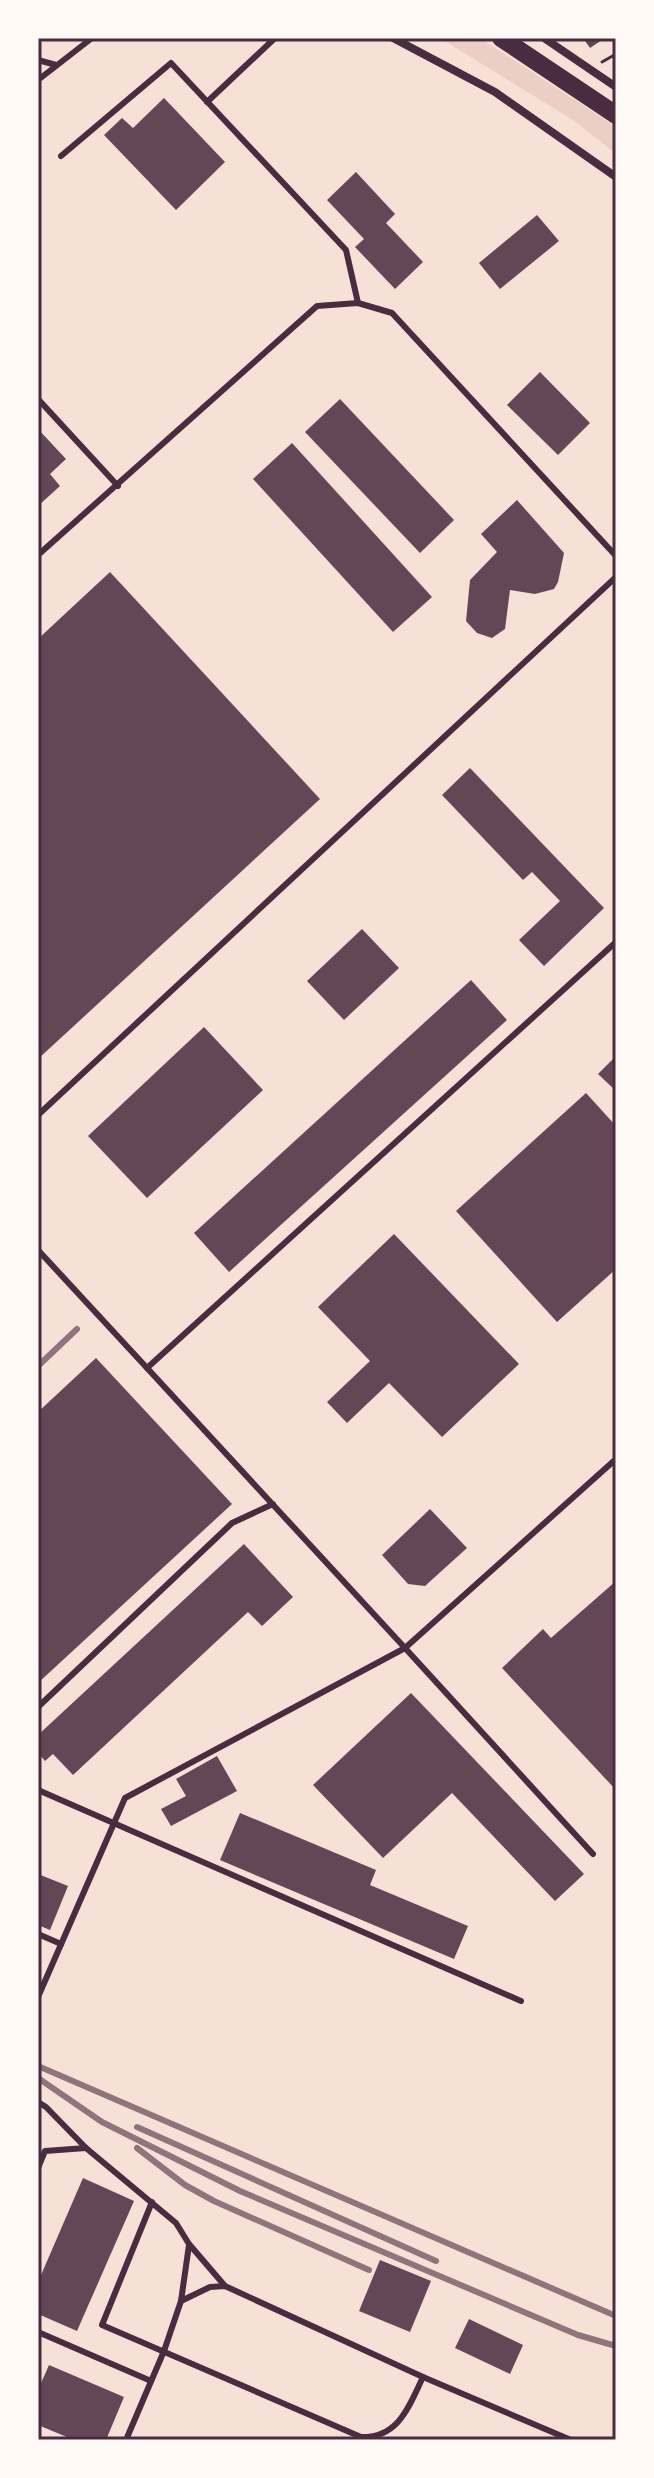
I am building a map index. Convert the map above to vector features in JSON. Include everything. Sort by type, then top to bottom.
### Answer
[{"type":"main road","points":[[501,38],[616,115]]},
{"type":"street","points":[[393,38],[495,92],[616,177]]},
{"type":"street","points":[[544,38],[616,87]]},
{"type":"lane","points":[[38,80],[92,38]]},
{"type":"lane","points":[[207,102],[275,38]]},
{"type":"lane","points":[[38,60],[56,65]]},
{"type":"lane","points":[[61,156],[171,63],[346,250],[358,303]]},
{"type":"lane","points":[[38,555],[317,306],[358,303],[392,313],[616,556]]},
{"type":"lane","points":[[38,399],[118,486]]},
{"type":"lane","points":[[38,1115],[616,577]]},
{"type":"lane","points":[[147,1368],[616,942]]},
{"type":"lane","points":[[38,1250],[593,1854]]},
{"type":"lane","points":[[38,1997],[125,1798],[405,1648],[616,1459]]},
{"type":"lane","points":[[38,1707],[232,1523],[273,1504]]},
{"type":"lane","points":[[38,1790],[521,2001]]},
{"type":"lane","points":[[38,1934],[61,1944]]},
{"type":"lane","points":[[38,2102],[86,2148],[176,2223],[189,2244],[225,2286],[423,2377],[571,2440]]},
{"type":"lane","points":[[38,2168],[45,2151],[86,2148]]},
{"type":"lane","points":[[152,2202],[102,2325],[361,2437],[372,2437],[393,2429],[405,2415],[423,2377]]},
{"type":"lane","points":[[126,2440],[164,2351],[181,2301],[189,2244]]},
{"type":"lane","points":[[181,2301],[210,2287],[225,2286]]},
{"type":"lane","points":[[38,2332],[151,2381]]},
{"type":"shaded area","points":[[440,38],[480,38],[616,127],[616,154],[576,122]]},
{"type":"building","points":[[583,38],[605,38],[590,48]]},
{"type":"building","points":[[164,98],[225,162],[176,210],[104,135],[122,118],[133,128]]},
{"type":"building","points":[[356,172],[395,214],[386,223],[423,262],[395,289],[355,247],[364,239],[327,200]]},
{"type":"building","points":[[537,215],[559,241],[500,289],[479,263]]},
{"type":"building","points":[[540,372],[590,423],[558,455],[507,405]]},
{"type":"building","points":[[340,399],[454,520],[420,553],[305,432]]},
{"type":"building","points":[[38,429],[66,459],[50,474],[60,486],[38,506]]},
{"type":"building","points":[[292,443],[432,597],[393,632],[253,479]]},
{"type":"building","points":[[517,500],[564,553],[554,589],[535,594],[510,590],[505,629],[492,638],[477,633],[466,621],[470,580],[497,552],[481,534]]},
{"type":"building","points":[[110,572],[320,799],[38,1059],[38,639]]},
{"type":"building","points":[[470,768],[604,908],[544,966],[519,940],[560,901],[532,872],[523,880],[442,795]]},
{"type":"building","points":[[362,929],[399,968],[344,1020],[307,981]]},
{"type":"building","points":[[471,980],[507,1020],[229,1272],[194,1233]]},
{"type":"building","points":[[204,1027],[263,1090],[147,1198],[88,1136]]},
{"type":"building","points":[[616,1056],[616,1091],[598,1074]]},
{"type":"building","points":[[586,1093],[616,1126],[616,1269],[557,1322],[456,1211]]},
{"type":"building","points":[[394,1234],[519,1364],[442,1437],[389,1383],[347,1423],[327,1402],[370,1361],[318,1307]]},
{"type":"building","points":[[96,1358],[232,1504],[38,1683],[38,1412]]},
{"type":"building","points":[[430,1509],[467,1548],[425,1586],[408,1584],[382,1555]]},
{"type":"building","points":[[244,1544],[293,1597],[262,1626],[248,1612],[73,1775],[53,1754],[45,1761],[38,1753],[38,1735]]},
{"type":"building","points":[[616,1581],[616,1790],[502,1668],[543,1629],[551,1638]]},
{"type":"building","points":[[411,1693],[584,1874],[555,1901],[452,1793],[383,1858],[313,1785]]},
{"type":"building","points":[[217,1756],[237,1791],[171,1826],[161,1809],[186,1796],[176,1779]]},
{"type":"building","points":[[240,1813],[376,1870],[370,1885],[468,1926],[454,1959],[220,1860]]},
{"type":"building","points":[[38,1874],[68,1886],[50,1930],[38,1925]]},
{"type":"building","points":[[83,2178],[134,2201],[77,2331],[38,2314],[38,2282]]},
{"type":"building","points":[[380,2260],[431,2281],[410,2332],[359,2311]]},
{"type":"building","points":[[469,2319],[523,2345],[510,2374],[455,2348]]},
{"type":"building","points":[[49,2365],[124,2397],[106,2440],[74,2440],[38,2425],[38,2390]]},
{"type":"railway","points":[[38,1366],[77,1329]]},
{"type":"railway","points":[[38,2066],[616,2316]]},
{"type":"railway","points":[[38,2078],[102,2122],[240,2191],[578,2335],[616,2346]]},
{"type":"railway","points":[[137,2127],[436,2261]]},
{"type":"railway","points":[[137,2148],[185,2185],[214,2201],[369,2270]]}]
